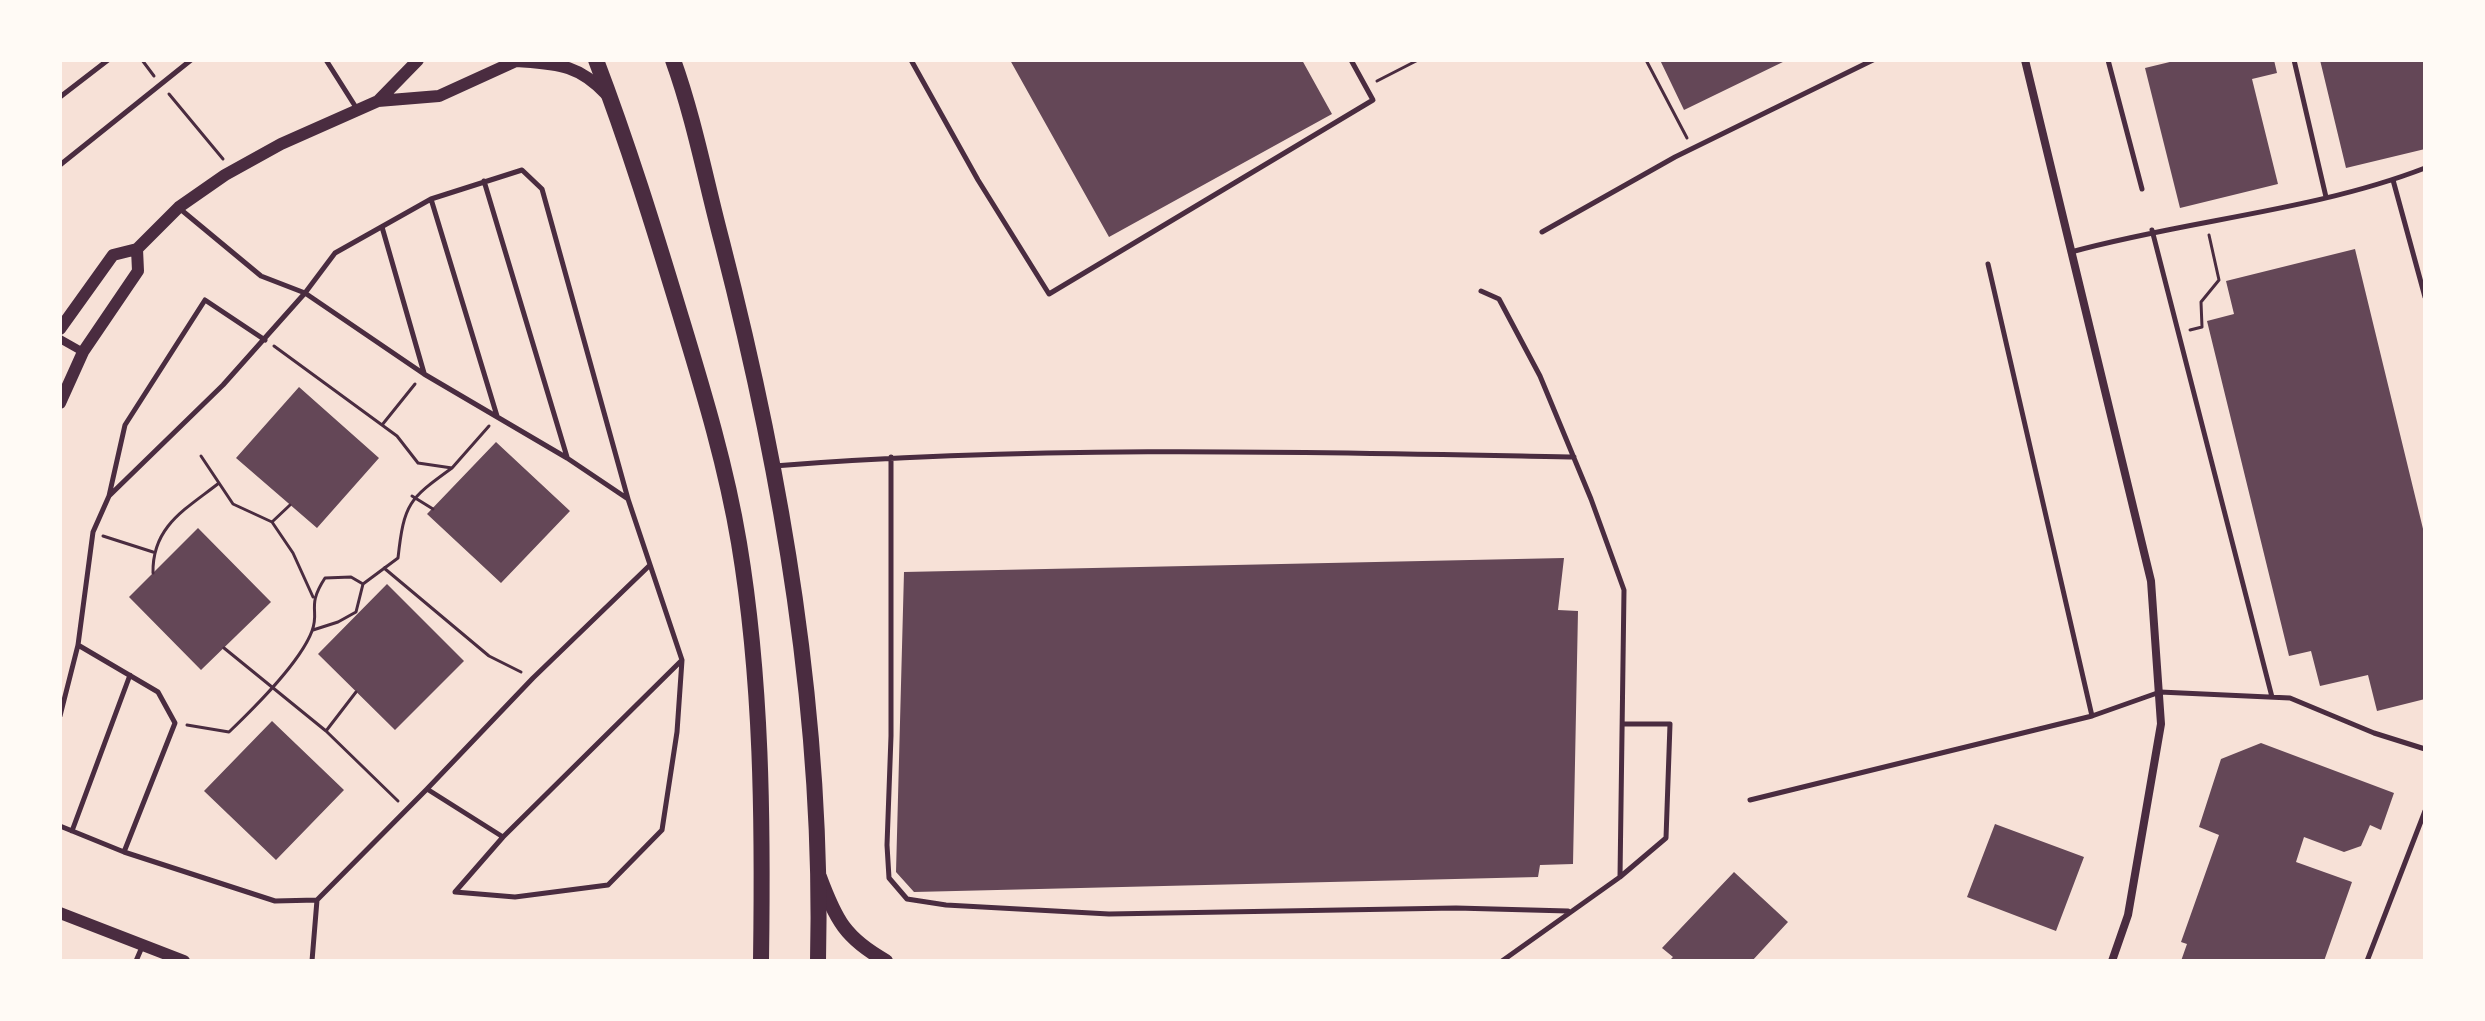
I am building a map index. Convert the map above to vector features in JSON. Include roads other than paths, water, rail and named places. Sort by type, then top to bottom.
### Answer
[{"type":"main road","points":[[596,60],[630,149],[707,402],[739,543],[750,619],[762,814],[761,961]]},
{"type":"main road","points":[[676,64],[751,357],[773,466],[796,611],[816,869],[818,961]]},
{"type":"main road","points":[[816,869],[835,919],[863,948],[886,961]]},
{"type":"street","points":[[378,101],[418,60]]},
{"type":"street","points":[[60,329],[113,255],[137,249],[179,207],[233,170],[378,101],[439,96],[518,60],[562,65],[590,77],[612,101]]},
{"type":"street","points":[[2025,60],[2151,581],[2160,692],[2155,772],[2128,915],[2112,961]]},
{"type":"street","points":[[60,403],[83,352],[138,271],[137,249]]},
{"type":"street","points":[[60,339],[83,352]]},
{"type":"street","points":[[60,913],[184,961]]},
{"type":"lane","points":[[60,97],[108,60]]},
{"type":"lane","points":[[60,165],[191,60]]},
{"type":"lane","points":[[326,60],[357,110]]},
{"type":"lane","points":[[911,60],[978,180],[1049,294],[1373,100],[1351,60]]},
{"type":"lane","points":[[1542,232],[1692,149],[1873,60]]},
{"type":"lane","points":[[2108,60],[2142,189]]},
{"type":"lane","points":[[2294,60],[2326,197]]},
{"type":"lane","points":[[2071,252],[2152,230],[2326,197],[2393,180],[2425,168]]},
{"type":"lane","points":[[109,496],[265,340],[335,253],[431,199],[522,170],[542,189],[628,499],[682,660],[677,732],[662,830],[608,885],[515,897],[455,892],[503,837],[682,660]]},
{"type":"lane","points":[[2393,180],[2425,297]]},
{"type":"lane","points":[[484,181],[567,458]]},
{"type":"lane","points":[[431,199],[497,417]]},
{"type":"lane","points":[[179,207],[261,276],[305,293],[424,374],[567,458],[628,499]]},
{"type":"lane","points":[[382,227],[424,374]]},
{"type":"lane","points":[[2152,230],[2272,697]]},
{"type":"lane","points":[[1988,264],[2092,716]]},
{"type":"lane","points":[[1481,291],[1499,299],[1540,376],[1624,590],[1620,877]]},
{"type":"lane","points":[[60,716],[78,645],[93,532],[109,496],[125,425],[205,300],[265,340]]},
{"type":"lane","points":[[773,466],[891,457],[1182,452],[1574,457]]},
{"type":"lane","points":[[891,457],[888,586],[891,736],[887,845],[889,878],[907,899],[946,905],[1109,914],[1456,908],[1568,911]]},
{"type":"lane","points":[[312,961],[317,900],[533,678],[650,565]]},
{"type":"lane","points":[[78,645],[158,692],[175,723],[124,852]]},
{"type":"lane","points":[[72,831],[130,675]]},
{"type":"lane","points":[[1750,800],[2092,716],[2160,692],[2290,698],[2374,733],[2425,749]]},
{"type":"lane","points":[[1502,961],[1568,911],[1620,877],[1666,838],[1670,724],[1623,724]]},
{"type":"lane","points":[[427,789],[503,837]]},
{"type":"lane","points":[[2367,961],[2425,811]]},
{"type":"lane","points":[[60,826],[124,852],[275,901],[317,900]]},
{"type":"lane","points":[[136,961],[143,946]]}]
